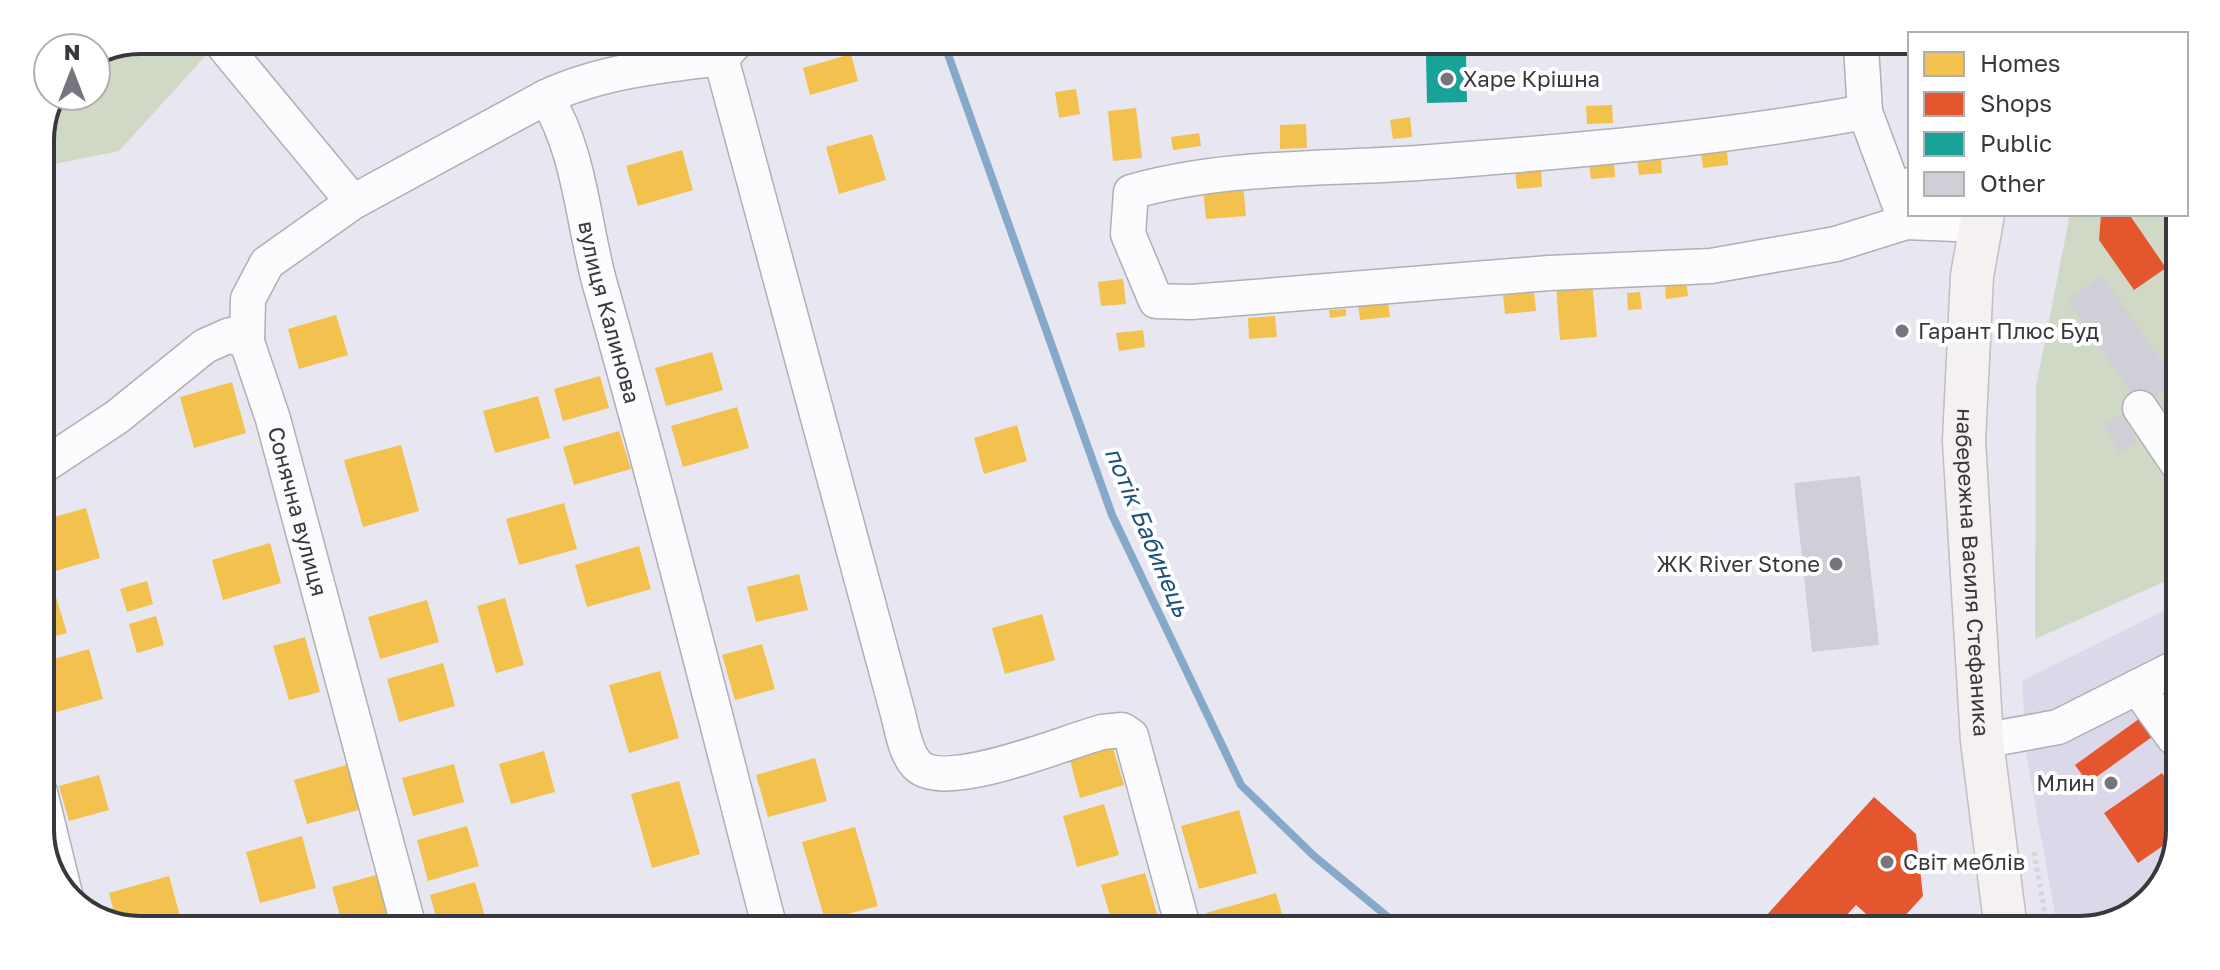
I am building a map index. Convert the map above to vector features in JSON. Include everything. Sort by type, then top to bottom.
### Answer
[{"type":"main road","name":"набережна Василя Стефаника","points":[[1982,220],[1972,276],[1964,441],[1982,741],[2004,916]]},
{"type":"street","points":[[231,54],[353,202]]},
{"type":"street","points":[[54,459],[117,417],[205,346],[230,335],[247,342],[248,299],[267,263],[353,202],[570,86],[711,54]]},
{"type":"street","points":[[729,54],[901,724],[915,763],[927,772],[959,773],[1102,732],[1122,730],[1131,736],[1180,916]]},
{"type":"street","points":[[1861,54],[1865,112],[1906,222]]},
{"type":"street","name":"вулиця Калинова","points":[[546,97],[558,117],[573,168],[594,264],[639,424],[767,916]]},
{"type":"street","points":[[1865,112],[1768,130],[1429,162],[1274,169],[1163,183],[1131,192],[1128,234],[1156,301],[1191,302],[1549,273],[1711,266],[1836,244],[1906,222],[1982,220]]},
{"type":"street","points":[[1906,222],[1908,204]]},
{"type":"street","name":"Сонячна вулиця","points":[[247,342],[277,434],[406,916]]},
{"type":"street","points":[[2140,408],[2166,447]]},
{"type":"street","points":[[1982,741],[2058,727],[2166,672]]},
{"type":"street","points":[[2137,687],[2166,727]]},
{"type":"path","points":[[2032,840],[2046,916]]},
{"type":"shaded area","points":[[2166,609],[2164,847],[2148,882],[2141,891],[2118,907],[2091,915],[2055,916],[2027,760],[2022,681]]},
{"type":"green space","points":[[140,54],[207,54],[119,151],[54,164],[59,112],[112,112],[112,59]]},
{"type":"green space","points":[[2070,216],[2166,216],[2166,581],[2035,639],[2036,386]]},
{"type":"building: Homes","points":[[851,54],[858,81],[810,95],[803,68]]},
{"type":"building: Homes","points":[[1076,89],[1080,114],[1059,118],[1055,92]]},
{"type":"building: Homes","points":[[1612,105],[1613,123],[1587,124],[1586,106]]},
{"type":"building: Homes","points":[[1136,108],[1142,158],[1113,161],[1108,111]]},
{"type":"building: Homes","points":[[1410,117],[1412,137],[1393,139],[1390,120]]},
{"type":"building: Homes","points":[[1306,124],[1307,148],[1280,149],[1280,125]]},
{"type":"building: Homes","points":[[1199,133],[1201,146],[1173,150],[1171,137]]},
{"type":"building: Homes","points":[[872,134],[886,180],[839,194],[826,147]]},
{"type":"building: Homes","points":[[682,150],[693,190],[638,206],[626,166]]},
{"type":"building: Homes","points":[[1727,151],[1728,165],[1703,168],[1701,154]]},
{"type":"building: Homes","points":[[1661,157],[1662,173],[1639,175],[1637,159]]},
{"type":"building: Homes","points":[[1614,162],[1615,177],[1591,179],[1589,164]]},
{"type":"building: Homes","points":[[1541,168],[1542,187],[1517,189],[1515,170]]},
{"type":"building: Homes","points":[[1243,184],[1246,216],[1206,219],[1203,188]]},
{"type":"building: Homes","points":[[1123,279],[1126,304],[1101,306],[1098,282]]},
{"type":"building: Homes","points":[[1686,281],[1688,296],[1666,299],[1665,283]]},
{"type":"building: Homes","points":[[1592,282],[1597,337],[1560,340],[1556,285]]},
{"type":"building: Homes","points":[[1534,291],[1536,311],[1505,314],[1503,294]]},
{"type":"building: Homes","points":[[1640,292],[1642,309],[1628,310],[1627,293]]},
{"type":"building: Homes","points":[[1388,302],[1390,317],[1360,320],[1358,305]]},
{"type":"building: Homes","points":[[1346,309],[1346,316],[1330,318],[1329,310]]},
{"type":"building: Homes","points":[[336,315],[348,355],[299,369],[288,329]]},
{"type":"building: Homes","points":[[1275,316],[1277,337],[1249,339],[1248,318]]},
{"type":"building: Homes","points":[[1143,330],[1145,347],[1119,351],[1116,333]]},
{"type":"building: Homes","points":[[712,352],[723,390],[666,406],[655,368]]},
{"type":"building: Homes","points":[[600,376],[609,408],[563,421],[554,389]]},
{"type":"building: Homes","points":[[232,382],[246,433],[194,448],[180,397]]},
{"type":"building: Homes","points":[[538,396],[550,438],[495,453],[483,411]]},
{"type":"building: Homes","points":[[737,407],[749,448],[683,467],[671,426]]},
{"type":"building: Homes","points":[[1017,425],[1027,461],[984,474],[974,438]]},
{"type":"building: Homes","points":[[619,431],[631,469],[574,485],[563,447]]},
{"type":"building: Homes","points":[[401,445],[419,511],[363,527],[344,460]]},
{"type":"building: Homes","points":[[564,503],[577,549],[519,565],[506,519]]},
{"type":"building: Homes","points":[[86,508],[100,558],[54,571],[54,517]]},
{"type":"building: Homes","points":[[270,543],[281,583],[223,600],[212,560]]},
{"type":"building: Homes","points":[[639,546],[651,589],[587,607],[575,565]]},
{"type":"building: Homes","points":[[799,574],[808,610],[756,622],[747,587]]},
{"type":"building: Homes","points":[[147,581],[153,604],[127,612],[120,589]]},
{"type":"building: Homes","points":[[54,598],[67,633],[54,636]]},
{"type":"building: Homes","points":[[505,598],[524,665],[496,673],[477,606]]},
{"type":"building: Homes","points":[[427,600],[439,642],[380,659],[368,617]]},
{"type":"building: Homes","points":[[1042,614],[1055,660],[1005,674],[992,628]]},
{"type":"building: Homes","points":[[156,616],[164,645],[137,653],[129,624]]},
{"type":"building: Homes","points":[[305,637],[320,692],[289,700],[273,646]]},
{"type":"building: Homes","points":[[762,644],[775,689],[735,700],[722,655]]},
{"type":"building: Homes","points":[[89,649],[103,699],[54,713],[54,659]]},
{"type":"building: Homes","points":[[443,663],[455,706],[399,722],[387,679]]},
{"type":"building: Homes","points":[[660,671],[679,738],[629,753],[609,685]]},
{"type":"building: Homes","points":[[1112,745],[1124,785],[1080,798],[1069,757]]},
{"type":"building: Homes","points":[[544,751],[555,792],[511,804],[499,764]]},
{"type":"building: Homes","points":[[815,758],[827,801],[768,817],[756,775]]},
{"type":"building: Homes","points":[[350,764],[362,809],[307,824],[294,780]]},
{"type":"building: Homes","points":[[454,764],[464,802],[413,816],[402,778]]},
{"type":"building: Homes","points":[[99,775],[109,810],[69,821],[59,786]]},
{"type":"building: Homes","points":[[679,781],[700,854],[652,868],[631,794]]},
{"type":"building: Homes","points":[[1104,804],[1119,855],[1077,867],[1063,816]]},
{"type":"building: Homes","points":[[1239,810],[1257,873],[1199,889],[1181,826]]},
{"type":"building: Homes","points":[[467,826],[479,866],[428,881],[417,840]]},
{"type":"building: Homes","points":[[855,827],[878,906],[840,916],[824,916],[802,842]]},
{"type":"building: Homes","points":[[302,836],[316,888],[260,903],[246,852]]},
{"type":"building: Homes","points":[[1145,873],[1157,914],[1110,916],[1101,885]]},
{"type":"building: Homes","points":[[380,874],[392,916],[340,916],[332,887]]},
{"type":"building: Homes","points":[[169,876],[180,916],[140,916],[114,911],[109,893]]},
{"type":"building: Homes","points":[[475,882],[485,916],[436,916],[430,895]]},
{"type":"building: Homes","points":[[1276,893],[1283,916],[1207,916],[1206,913]]},
{"type":"building: Shops","points":[[2101,216],[2130,216],[2166,268],[2134,290],[2099,240]]},
{"type":"building: Shops","points":[[2166,694],[2166,713],[2158,699]]},
{"type":"building: Shops","points":[[2143,716],[2156,734],[2088,783],[2075,765]]},
{"type":"building: Shops","points":[[2162,773],[2166,779],[2164,845],[2138,863],[2104,813]]},
{"type":"building: Shops","points":[[1874,797],[1916,834],[1923,896],[1905,916],[1868,916],[1856,905],[1846,916],[1766,916]]},
{"type":"building: Public","name":"Харе Крішна","points":[[1466,54],[1467,102],[1427,103],[1426,55]]},
{"type":"building: Other","points":[[2102,276],[2166,367],[2166,388],[2140,406],[2067,300]]},
{"type":"building: Other","points":[[2123,414],[2137,443],[2118,452],[2104,423]]},
{"type":"building: Other","name":"ЖК River Stone","points":[[1860,476],[1879,645],[1812,652],[1794,483]]},
{"type":"waterway","name":"потік Бабинець","points":[[948,54],[1112,515],[1241,785],[1314,856],[1387,916]]},
{"type":"place","name":"Харе Крішна","points":[[1447,79]]},
{"type":"place","name":"Гарант Плюс Буд","points":[[1902,331]]},
{"type":"place","name":"ЖК River Stone","points":[[1836,564]]},
{"type":"place","name":"Млин","points":[[2111,783]]},
{"type":"place","name":"Світ меблів","points":[[1887,862]]}]
